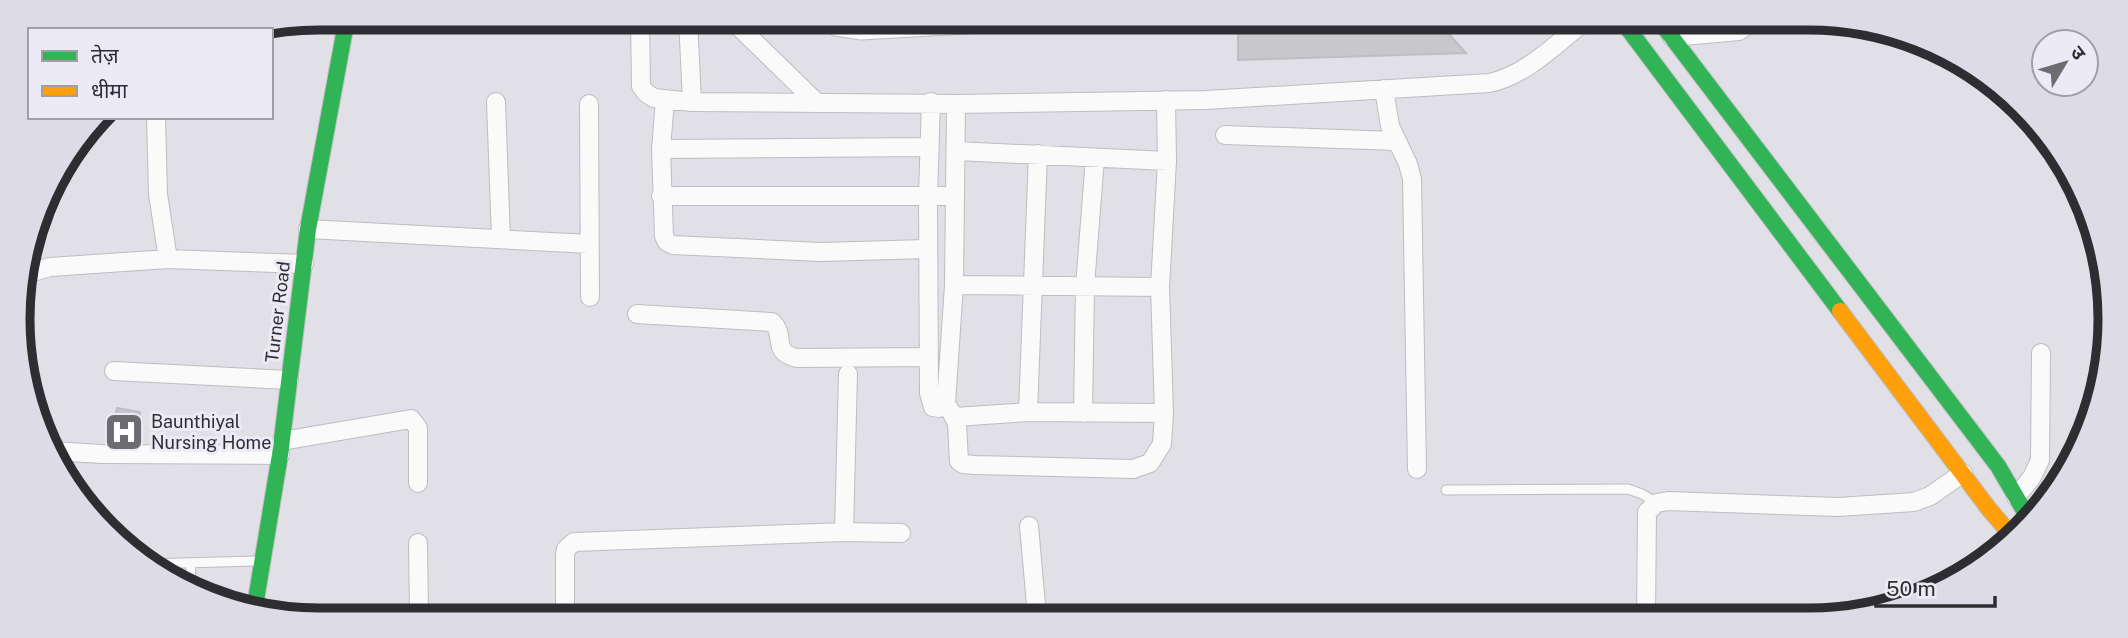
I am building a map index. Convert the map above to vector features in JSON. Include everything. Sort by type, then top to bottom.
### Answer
[{"type":"main road","name":"Turner Road","points":[[256,601],[281,448],[308,229],[345,30]]},
{"type":"main road","points":[[1629,30],[1989,509],[2007,530]]},
{"type":"main road","points":[[1648,30],[1961,445],[2005,506],[2011,527]]},
{"type":"main road","points":[[1666,30],[1998,466],[2024,512]]},
{"type":"street","points":[[640,30],[641,86],[649,95],[665,100],[956,104],[1206,100],[1501,81],[1531,64],[1574,30]]},
{"type":"street","points":[[689,30],[692,102]]},
{"type":"street","points":[[742,30],[816,102]]},
{"type":"street","points":[[1666,30],[1741,30]]},
{"type":"street","points":[[1384,89],[1387,117],[1412,179],[1417,468]]},
{"type":"street","points":[[665,100],[660,149],[664,236],[667,242],[673,245],[820,252],[927,249]]},
{"type":"street","points":[[956,104],[951,410],[959,430],[958,459],[963,464],[1133,469],[1150,463],[1160,450],[1164,413],[1160,287],[1167,161],[1166,100]]},
{"type":"street","points":[[496,102],[501,239]]},
{"type":"street","points":[[931,102],[927,249],[931,404],[951,410],[1164,413]]},
{"type":"street","points":[[589,104],[590,297]]},
{"type":"street","points":[[156,119],[158,194],[168,259]]},
{"type":"street","points":[[1225,135],[1396,141]]},
{"type":"street","points":[[660,149],[930,147]]},
{"type":"street","points":[[956,151],[1167,161]]},
{"type":"street","points":[[1028,412],[1038,153]]},
{"type":"street","points":[[1083,413],[1085,286],[1095,158]]},
{"type":"street","points":[[661,196],[955,196]]},
{"type":"street","points":[[308,229],[589,244]]},
{"type":"street","points":[[34,272],[50,267],[168,259],[304,264]]},
{"type":"street","points":[[927,301],[952,293],[1033,285],[1160,287]]},
{"type":"street","points":[[637,314],[772,322],[779,332],[780,349],[783,353],[797,358],[928,357]]},
{"type":"street","points":[[2016,497],[2032,477],[2040,460],[2041,353]]},
{"type":"street","points":[[114,371],[289,380]]},
{"type":"street","points":[[844,532],[848,374]]},
{"type":"street","points":[[62,452],[102,454],[281,448],[411,419],[418,428],[418,483]]},
{"type":"street","points":[[1647,608],[1646,519],[1647,512],[1657,503],[1668,500],[1838,507],[1914,502],[1930,496],[1963,473]]},
{"type":"street","points":[[1029,526],[1037,608]]},
{"type":"street","points":[[565,608],[565,555],[569,544],[574,542],[844,532],[901,533]]},
{"type":"street","points":[[418,542],[419,608]]},
{"type":"lane","points":[[832,30],[861,35],[948,30]]},
{"type":"lane","points":[[1446,490],[1628,489],[1657,503]]},
{"type":"lane","points":[[164,564],[263,561]]},
{"type":"lane","points":[[190,578],[191,563]]},
{"type":"building","points":[[1238,30],[1445,30],[1466,53],[1238,60]]},
{"type":"building","points":[[117,408],[140,412],[135,443],[111,439]]},
{"type":"traffic: fast","points":[[256,601],[280,455],[308,229],[345,30]]},
{"type":"traffic: fast","points":[[1629,30],[1840,311]]},
{"type":"traffic: fast","points":[[1666,30],[1998,466],[2025,512]]},
{"type":"traffic: slow","points":[[1840,311],[2007,530]]},
{"type":"place","name":"Baunthiyal Nursing Home","points":[[124,432]]}]
